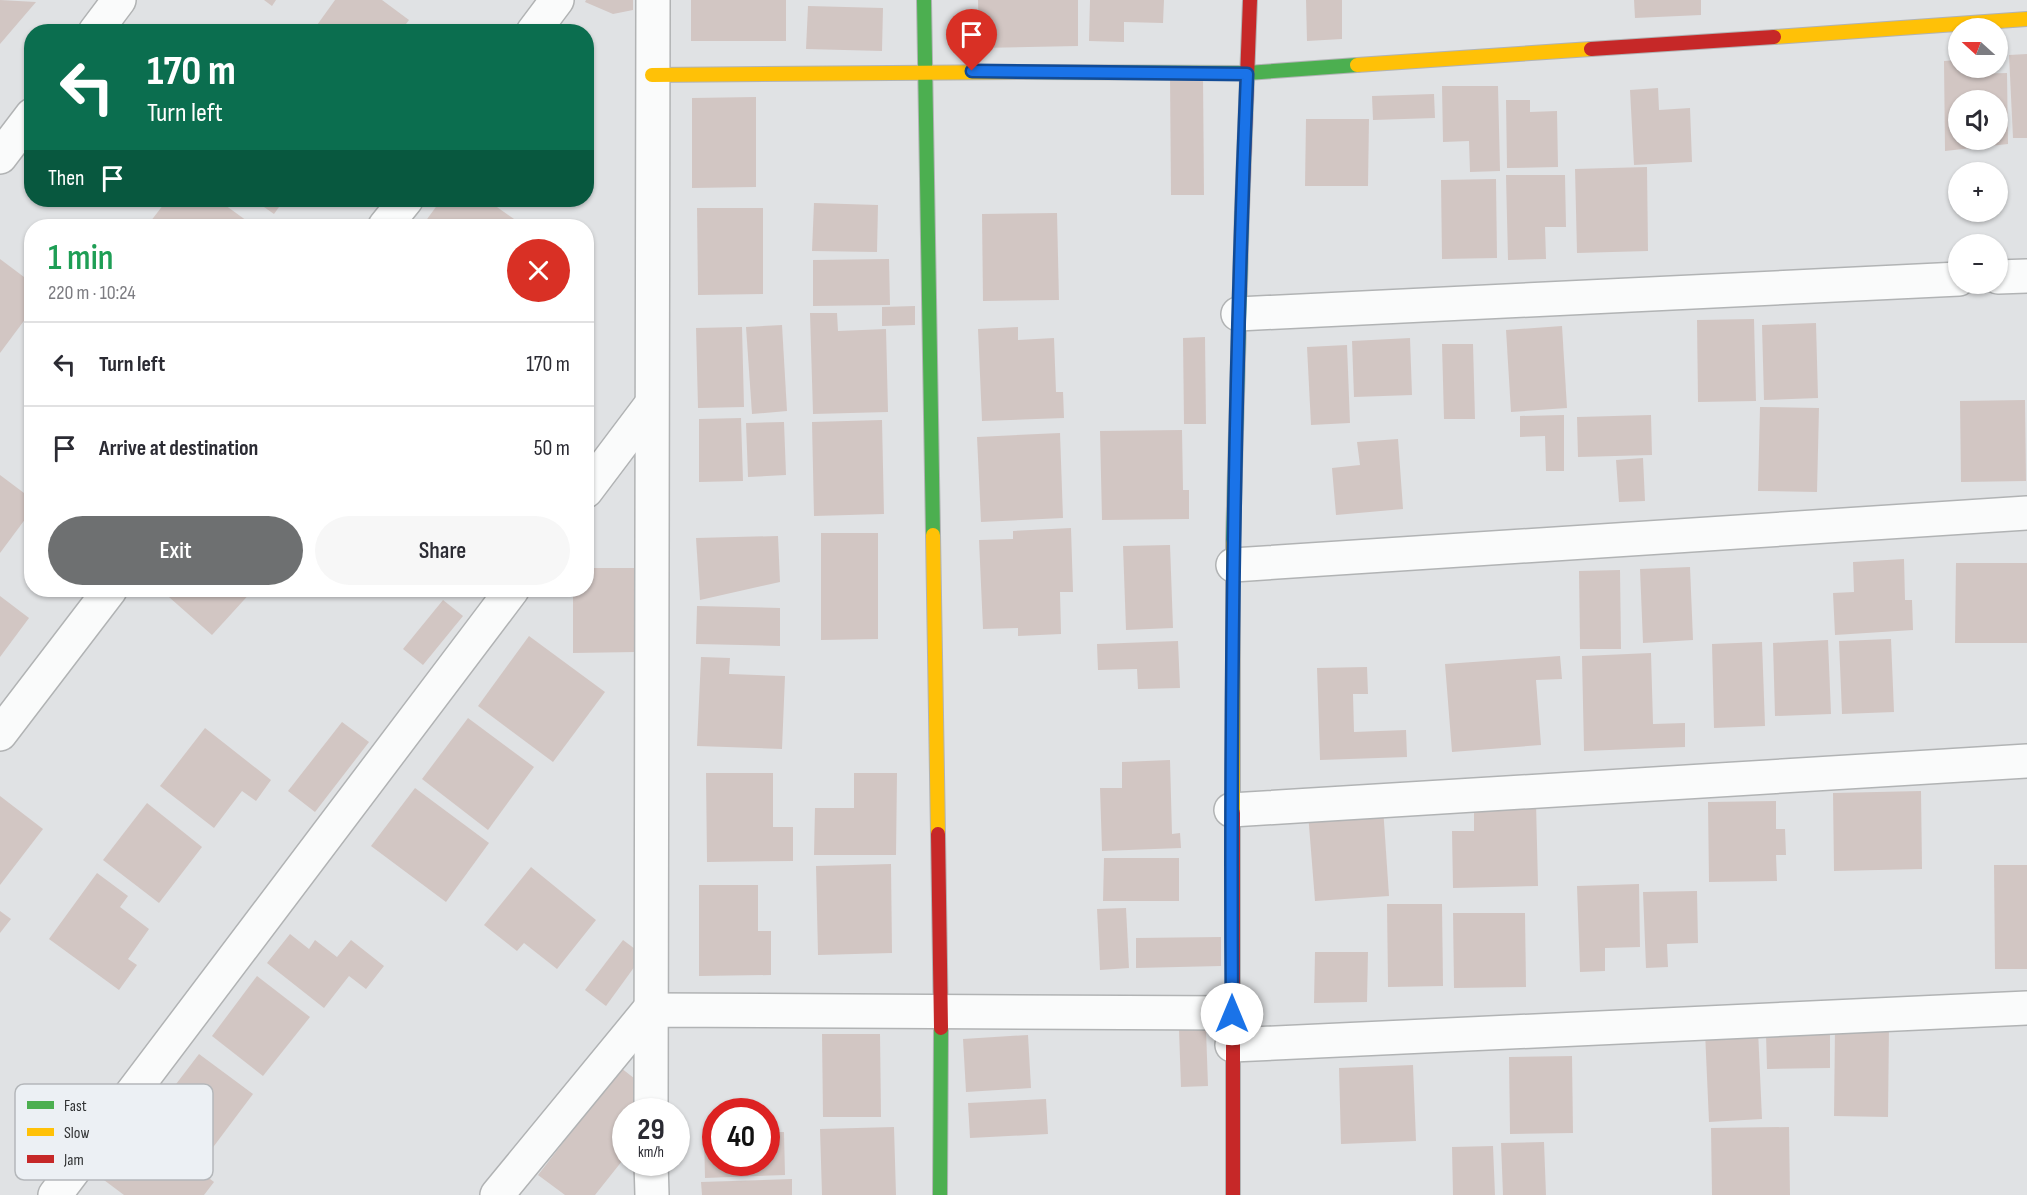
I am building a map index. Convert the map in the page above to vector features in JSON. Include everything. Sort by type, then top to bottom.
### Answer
[{"type":"street","points":[[101,24],[119,0]]},
{"type":"street","points":[[539,24],[557,0]]},
{"type":"street","points":[[651,1098],[649,1010],[652,0]]},
{"type":"street","points":[[924,0],[941,1012],[940,1195]]},
{"type":"street","points":[[1233,1195],[1231,810],[1233,565],[1238,314],[1250,0]]},
{"type":"street","points":[[652,75],[926,71],[1247,74],[2027,19]]},
{"type":"street","points":[[0,157],[24,126]]},
{"type":"street","points":[[391,219],[400,207]]},
{"type":"street","points":[[2008,277],[2027,276]]},
{"type":"street","points":[[1238,314],[1948,280]]},
{"type":"street","points":[[594,480],[650,406]]},
{"type":"street","points":[[1233,565],[2027,513]]},
{"type":"street","points":[[0,734],[105,597]]},
{"type":"street","points":[[139,1084],[507,597]]},
{"type":"street","points":[[1231,810],[2027,760]]},
{"type":"street","points":[[649,1010],[941,1012],[1232,1029],[2027,1008]]},
{"type":"street","points":[[497,1195],[649,1010]]},
{"type":"street","points":[[651,1176],[652,1195]]},
{"type":"street","points":[[55,1195],[66,1180]]},
{"type":"building","points":[[0,0],[36,2],[0,44]]},
{"type":"building","points":[[264,0],[276,0],[272,6]]},
{"type":"building","points":[[335,0],[382,0],[409,20],[406,24],[318,24]]},
{"type":"building","points":[[586,0],[633,0],[633,10],[613,14],[585,2]]},
{"type":"building","points":[[691,0],[786,0],[786,41],[691,41]]},
{"type":"building","points":[[978,0],[1078,0],[1078,46],[979,48]]},
{"type":"building","points":[[1090,0],[1164,0],[1163,23],[1124,22],[1124,42],[1089,41]]},
{"type":"building","points":[[1306,0],[1342,0],[1342,39],[1307,41]]},
{"type":"building","points":[[1634,0],[1701,0],[1701,15],[1635,18]]},
{"type":"building","points":[[808,6],[883,8],[882,51],[806,49]]},
{"type":"building","points":[[2027,54],[2027,138],[2013,138],[2009,55]]},
{"type":"building","points":[[1944,61],[1948,61],[1948,78],[2007,78],[2007,90],[1948,90],[1948,150],[1954,150],[1945,151]]},
{"type":"building","points":[[1170,75],[1203,75],[1204,195],[1171,195]]},
{"type":"building","points":[[1442,86],[1498,86],[1500,171],[1470,172],[1469,141],[1443,142]]},
{"type":"building","points":[[1658,88],[1659,110],[1690,108],[1692,162],[1634,165],[1630,90]]},
{"type":"building","points":[[1434,94],[1435,118],[1373,120],[1372,96]]},
{"type":"building","points":[[756,97],[756,187],[692,188],[692,98]]},
{"type":"building","points":[[1506,100],[1530,100],[1530,112],[1557,111],[1558,167],[1507,168]]},
{"type":"building","points":[[1306,119],[1369,119],[1368,186],[1305,186]]},
{"type":"building","points":[[1647,167],[1648,251],[1577,253],[1575,169]]},
{"type":"building","points":[[1506,175],[1565,175],[1566,227],[1545,227],[1546,259],[1508,260]]},
{"type":"building","points":[[1496,179],[1497,258],[1442,259],[1441,180]]},
{"type":"building","points":[[814,203],[878,205],[877,252],[812,251]]},
{"type":"building","points":[[162,207],[228,207],[244,219],[152,219]]},
{"type":"building","points":[[264,207],[279,207],[274,214]]},
{"type":"building","points":[[436,207],[497,207],[514,219],[427,219]]},
{"type":"building","points":[[697,208],[763,208],[763,294],[698,295]]},
{"type":"building","points":[[1057,213],[1059,300],[983,301],[982,214]]},
{"type":"building","points":[[0,259],[24,277],[24,321],[0,353]]},
{"type":"building","points":[[889,259],[890,305],[813,306],[813,260]]},
{"type":"building","points":[[915,306],[915,325],[882,326],[882,307]]},
{"type":"building","points":[[810,313],[837,313],[838,331],[886,329],[888,412],[813,414]]},
{"type":"building","points":[[1754,319],[1756,401],[1698,402],[1697,320]]},
{"type":"building","points":[[1816,323],[1818,398],[1764,400],[1762,325]]},
{"type":"building","points":[[782,325],[787,411],[752,414],[746,327]]},
{"type":"building","points":[[1562,326],[1567,408],[1511,412],[1506,330]]},
{"type":"building","points":[[742,327],[744,407],[698,408],[696,328]]},
{"type":"building","points":[[1018,327],[1018,340],[1054,338],[1056,392],[1063,392],[1064,418],[982,421],[978,329]]},
{"type":"building","points":[[1205,337],[1206,424],[1184,424],[1183,338]]},
{"type":"building","points":[[1410,338],[1412,395],[1354,397],[1352,341]]},
{"type":"building","points":[[1442,344],[1473,344],[1475,419],[1444,419]]},
{"type":"building","points":[[1347,345],[1350,423],[1311,425],[1307,347]]},
{"type":"building","points":[[2025,400],[2026,481],[1961,482],[1960,401]]},
{"type":"building","points":[[1760,407],[1819,408],[1817,492],[1758,491]]},
{"type":"building","points":[[1564,415],[1564,471],[1546,471],[1545,436],[1520,437],[1520,416]]},
{"type":"building","points":[[1651,415],[1652,455],[1578,457],[1577,417]]},
{"type":"building","points":[[741,418],[743,481],[699,482],[699,419]]},
{"type":"building","points":[[882,420],[884,514],[814,516],[812,422]]},
{"type":"building","points":[[784,422],[786,475],[748,477],[746,423]]},
{"type":"building","points":[[1182,430],[1183,490],[1189,490],[1189,519],[1102,520],[1100,431]]},
{"type":"building","points":[[1060,433],[1063,518],[981,522],[977,437]]},
{"type":"building","points":[[1398,439],[1403,509],[1336,515],[1332,468],[1360,465],[1357,442]]},
{"type":"building","points":[[1643,458],[1645,501],[1619,502],[1616,460]]},
{"type":"building","points":[[0,475],[24,493],[24,521],[0,553]]},
{"type":"building","points":[[1071,528],[1073,592],[1060,592],[1061,634],[1018,636],[1018,628],[983,629],[979,540],[1013,539],[1013,531]]},
{"type":"building","points":[[821,533],[878,533],[878,639],[821,640]]},
{"type":"building","points":[[778,536],[780,582],[700,600],[696,538]]},
{"type":"building","points":[[1170,545],[1173,628],[1126,630],[1123,546]]},
{"type":"building","points":[[1904,559],[1905,600],[1912,600],[1913,630],[1835,635],[1833,593],[1854,592],[1853,562]]},
{"type":"building","points":[[1956,563],[2027,563],[2027,643],[1955,643]]},
{"type":"building","points":[[1690,567],[1693,640],[1643,643],[1640,569]]},
{"type":"building","points":[[594,568],[635,568],[636,652],[573,653],[573,597],[594,597]]},
{"type":"building","points":[[1620,570],[1621,649],[1580,649],[1579,571]]},
{"type":"building","points":[[0,596],[29,618],[0,657]]},
{"type":"building","points":[[169,597],[247,597],[212,635]]},
{"type":"building","points":[[443,600],[463,616],[423,665],[403,649]]},
{"type":"building","points":[[697,606],[780,608],[780,646],[696,644]]},
{"type":"building","points":[[529,636],[605,692],[553,762],[478,706]]},
{"type":"building","points":[[1891,639],[1894,712],[1842,714],[1839,641]]},
{"type":"building","points":[[1828,640],[1831,714],[1775,716],[1773,643]]},
{"type":"building","points":[[1178,641],[1180,688],[1138,689],[1137,669],[1098,670],[1097,644]]},
{"type":"building","points":[[1762,642],[1765,726],[1714,728],[1712,644]]},
{"type":"building","points":[[1651,653],[1653,724],[1685,723],[1685,747],[1584,751],[1582,656]]},
{"type":"building","points":[[1560,656],[1562,679],[1536,680],[1541,745],[1452,752],[1445,664]]},
{"type":"building","points":[[701,657],[730,658],[729,674],[785,676],[782,749],[697,746]]},
{"type":"building","points":[[1367,667],[1368,694],[1353,694],[1354,732],[1406,730],[1407,757],[1320,760],[1317,668]]},
{"type":"building","points":[[468,718],[534,767],[488,830],[422,779]]},
{"type":"building","points":[[342,722],[369,742],[315,812],[288,791]]},
{"type":"building","points":[[205,728],[271,780],[256,801],[242,791],[214,828],[160,786]]},
{"type":"building","points":[[1170,760],[1172,834],[1180,833],[1181,848],[1102,851],[1100,788],[1122,788],[1122,762]]},
{"type":"building","points":[[706,773],[773,773],[773,827],[793,827],[793,861],[707,862]]},
{"type":"building","points":[[854,773],[897,773],[896,855],[814,855],[815,808],[854,808]]},
{"type":"building","points":[[415,788],[489,843],[446,902],[371,846]]},
{"type":"building","points":[[1921,791],[1922,869],[1834,871],[1833,793]]},
{"type":"building","points":[[0,796],[43,829],[0,885]]},
{"type":"building","points":[[1776,801],[1776,829],[1785,829],[1786,855],[1776,855],[1777,881],[1709,882],[1708,802]]},
{"type":"building","points":[[1536,802],[1538,886],[1453,888],[1452,831],[1474,831],[1474,803]]},
{"type":"building","points":[[147,803],[202,847],[159,903],[103,860]]},
{"type":"building","points":[[1383,807],[1389,896],[1315,901],[1308,813]]},
{"type":"building","points":[[1104,858],[1179,858],[1179,901],[1103,901]]},
{"type":"building","points":[[891,864],[892,953],[818,955],[816,866]]},
{"type":"building","points":[[1994,865],[2027,865],[2027,969],[1995,969]]},
{"type":"building","points":[[531,867],[596,920],[557,969],[524,943],[517,951],[484,925]]},
{"type":"building","points":[[97,873],[128,896],[120,907],[149,929],[128,959],[137,965],[119,990],[49,939]]},
{"type":"building","points":[[1639,884],[1640,947],[1605,948],[1605,971],[1580,972],[1577,886]]},
{"type":"building","points":[[699,885],[758,885],[758,931],[771,931],[771,975],[699,976]]},
{"type":"building","points":[[1697,891],[1698,943],[1667,944],[1668,967],[1646,968],[1643,892]]},
{"type":"building","points":[[1387,904],[1442,904],[1443,986],[1388,987]]},
{"type":"building","points":[[1126,908],[1129,968],[1100,970],[1097,909]]},
{"type":"building","points":[[0,911],[11,919],[0,933]]},
{"type":"building","points":[[1453,913],[1525,913],[1526,987],[1454,988]]},
{"type":"building","points":[[290,934],[309,949],[315,940],[337,957],[351,940],[384,966],[366,989],[349,976],[324,1008],[267,963]]},
{"type":"building","points":[[1221,937],[1221,966],[1136,968],[1136,938]]},
{"type":"building","points":[[623,940],[643,955],[606,1006],[585,990]]},
{"type":"building","points":[[1315,952],[1368,952],[1367,1002],[1314,1003]]},
{"type":"building","points":[[257,976],[310,1017],[263,1076],[212,1036]]},
{"type":"building","points":[[1835,1027],[1889,1027],[1888,1117],[1834,1116]]},
{"type":"building","points":[[1206,1029],[1208,1086],[1181,1087],[1179,1030]]},
{"type":"building","points":[[1758,1030],[1762,1119],[1709,1122],[1705,1032]]},
{"type":"building","points":[[822,1034],[880,1034],[881,1117],[823,1117]]},
{"type":"building","points":[[1028,1035],[1031,1088],[966,1092],[963,1039]]},
{"type":"building","points":[[1766,1035],[1830,1035],[1830,1068],[1767,1069]]},
{"type":"building","points":[[199,1054],[253,1094],[213,1147],[213,1084],[176,1084]]},
{"type":"building","points":[[1572,1056],[1573,1133],[1510,1134],[1509,1057]]},
{"type":"building","points":[[1413,1065],[1416,1141],[1341,1144],[1339,1068]]},
{"type":"building","points":[[621,1068],[648,1089],[641,1098],[612,1098],[612,1174],[595,1195],[565,1195],[538,1175]]},
{"type":"building","points":[[1046,1099],[1048,1134],[970,1138],[968,1103]]},
{"type":"building","points":[[894,1127],[896,1195],[822,1195],[820,1129]]},
{"type":"building","points":[[1789,1127],[1790,1195],[1712,1195],[1711,1128]]},
{"type":"building","points":[[780,1132],[784,1132],[785,1175],[780,1175]]},
{"type":"building","points":[[1544,1142],[1546,1195],[1503,1195],[1501,1143]]},
{"type":"building","points":[[1493,1146],[1495,1195],[1453,1195],[1452,1147]]},
{"type":"building","points":[[705,1176],[758,1176],[705,1178]]},
{"type":"building","points":[[792,1179],[792,1195],[702,1195],[701,1182]]},
{"type":"building","points":[[104,1180],[211,1180],[214,1182],[204,1195],[124,1195]]},
{"type":"traffic: fast","points":[[924,0],[933,535]]},
{"type":"traffic: fast","points":[[1024,72],[1247,73],[1357,65]]},
{"type":"traffic: fast","points":[[1233,543],[1242,210]]},
{"type":"traffic: fast","points":[[940,1195],[941,1028]]},
{"type":"traffic: slow","points":[[1774,37],[2027,19]]},
{"type":"traffic: slow","points":[[1357,65],[1591,49]]},
{"type":"traffic: slow","points":[[652,75],[1024,72]]},
{"type":"traffic: slow","points":[[933,535],[938,834]]},
{"type":"traffic: slow","points":[[1233,543],[1233,813]]},
{"type":"traffic: jam","points":[[1242,210],[1250,0]]},
{"type":"traffic: jam","points":[[1591,49],[1774,37]]},
{"type":"traffic: jam","points":[[1233,813],[1233,1195]]},
{"type":"traffic: jam","points":[[938,834],[941,1028]]},
{"type":"route","points":[[972,71],[1247,74],[1238,314],[1233,565],[1232,1014]]}]
